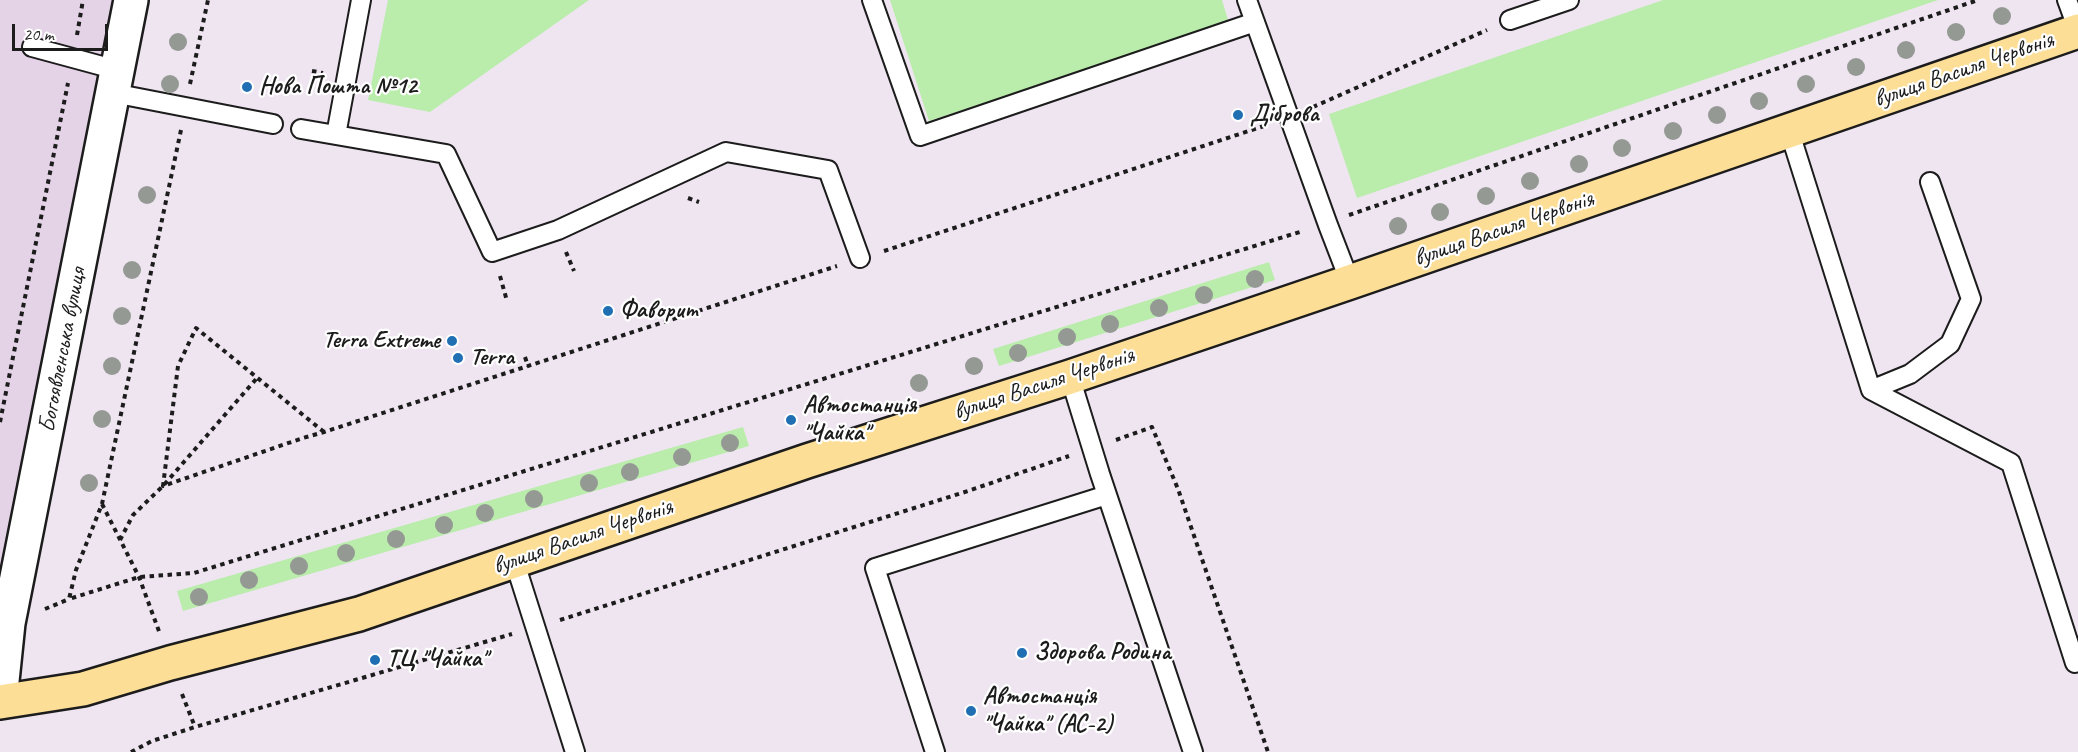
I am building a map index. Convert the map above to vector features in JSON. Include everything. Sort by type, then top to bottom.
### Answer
[{"type":"main road","name":"вулиця Василя Червонія","points":[[0,701],[83,689],[170,663],[358,614],[807,461],[1070,377],[2078,31]]},
{"type":"street","name":"Богоявленська вулиця","points":[[0,701],[8,623],[131,0]]},
{"type":"lane","points":[[336,135],[361,0]]},
{"type":"lane","points":[[872,0],[920,136],[1255,22]]},
{"type":"lane","points":[[1247,0],[1350,282]]},
{"type":"lane","points":[[1510,20],[1569,0]]},
{"type":"lane","points":[[2067,0],[2078,31]]},
{"type":"lane","points":[[32,47],[73,58],[115,82],[186,106],[273,124]]},
{"type":"lane","points":[[302,129],[446,154],[492,252],[558,230],[726,153],[828,170],[860,258]]},
{"type":"lane","points":[[1790,130],[1871,390],[2011,463],[2075,663]]},
{"type":"lane","points":[[1871,390],[1910,374],[1950,344],[1971,299],[1930,182]]},
{"type":"lane","points":[[1070,377],[1192,752]]},
{"type":"lane","points":[[935,752],[875,568],[1107,495]]},
{"type":"lane","points":[[514,560],[575,752]]},
{"type":"path","points":[[0,422],[83,0]]},
{"type":"path","points":[[208,0],[102,504],[76,570],[69,599],[140,577],[194,573],[1328,225],[1353,213],[1978,0]]},
{"type":"path","points":[[163,486],[303,438],[1290,118],[1510,20]]},
{"type":"path","points":[[163,486],[178,366],[196,328],[324,432]]},
{"type":"path","points":[[525,357],[528,366]]},
{"type":"path","points":[[120,540],[133,515],[163,486],[256,378]]},
{"type":"path","points":[[131,752],[153,741],[195,727],[535,628],[968,491],[1152,427],[1178,489],[1268,752]]},
{"type":"path","points":[[102,504],[140,577],[195,727]]},
{"type":"shaded area","points":[[0,0],[131,0],[0,700]]},
{"type":"green space","points":[[388,0],[589,0],[430,112],[368,100]]},
{"type":"green space","points":[[890,0],[1222,0],[1229,23],[929,121]]},
{"type":"green space","points":[[1663,0],[1938,0],[1357,198],[1329,114]]},
{"type":"green space","points":[[1269,262],[1275,280],[999,366],[993,349]]},
{"type":"green space","points":[[743,427],[749,446],[183,611],[177,591]]},
{"type":"place","name":"Нова Пошта №12","points":[[247,87]]},
{"type":"place","name":"Діброва","points":[[1238,115]]},
{"type":"place","name":"Фаворит","points":[[608,311]]},
{"type":"place","name":"Terra Extreme","points":[[452,341]]},
{"type":"place","name":"Terra","points":[[458,358]]},
{"type":"place","name":"Автостанція \"Чайка\"","points":[[791,420]]},
{"type":"place","name":"Здорова Родина","points":[[1022,653]]},
{"type":"place","name":"ТЦ \"Чайка\"","points":[[375,660]]},
{"type":"place","name":"Автостанція \"Чайка\" (АС-2)","points":[[971,711]]}]
